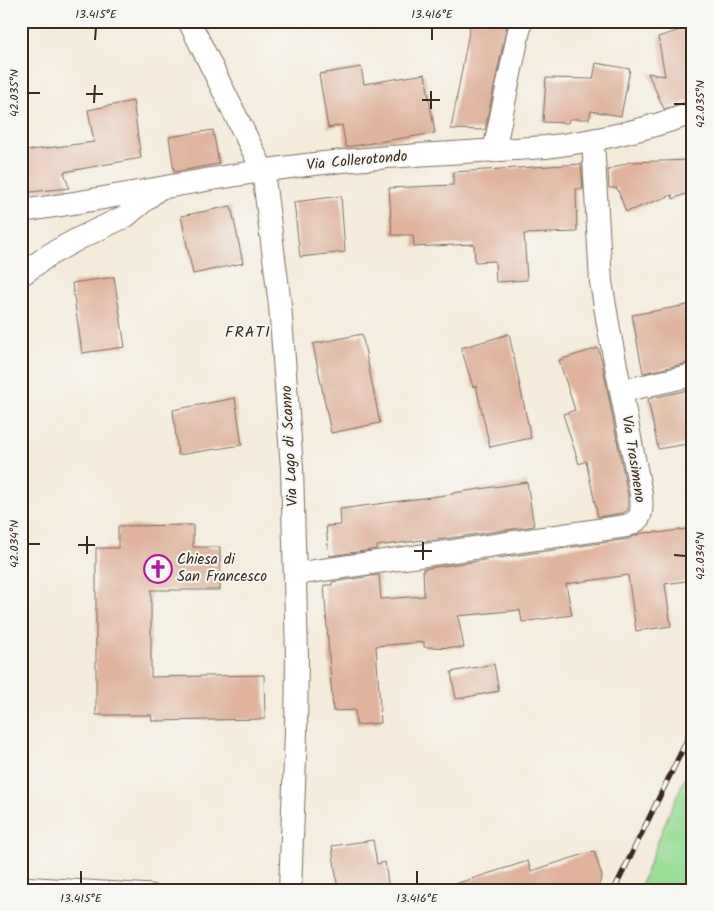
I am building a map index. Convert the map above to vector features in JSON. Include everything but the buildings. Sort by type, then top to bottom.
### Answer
[{"type":"street","name":"Via Lago di Scanno","points":[[189,21],[263,171],[280,305],[292,468],[296,574],[297,700],[290,890]]},
{"type":"street","points":[[494,151],[521,21]]},
{"type":"street","name":"Via Collerotondo","points":[[21,211],[319,163],[546,148],[593,141],[633,132],[693,114]]},
{"type":"street","name":"Via Trasimeno","points":[[296,574],[634,523],[640,518],[642,509],[641,494],[606,313],[600,268],[593,141]]},
{"type":"street","points":[[21,275],[49,255],[126,216],[158,189]]},
{"type":"street","points":[[622,391],[693,375]]},
{"type":"lane","points":[[21,882],[152,890]]},
{"type":"green space","points":[[693,759],[693,890],[639,890],[667,818]]},
{"type":"railway","points":[[614,890],[693,728]]},
{"type":"place","name":"Chiesa di San Francesco","points":[[158,569]]},
{"type":"district","name":"FRATI","points":[[248,332]]}]
